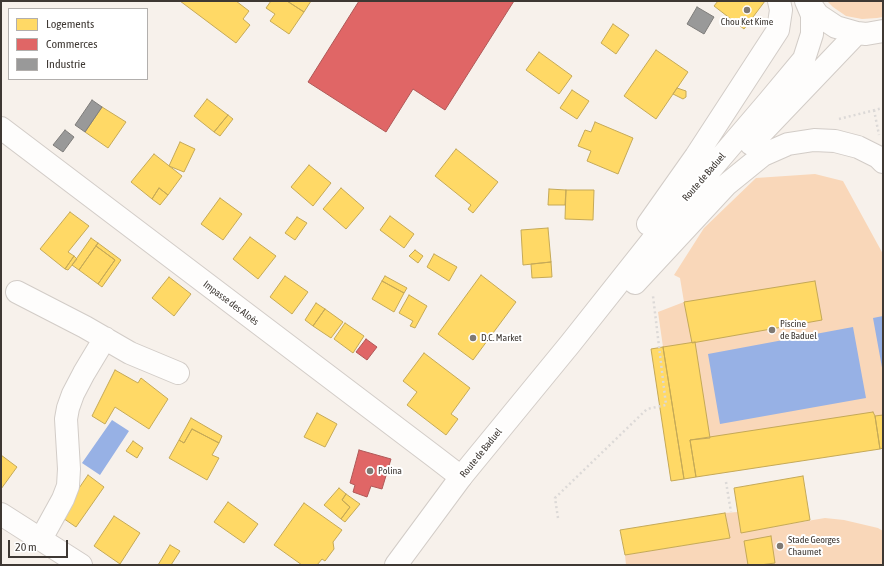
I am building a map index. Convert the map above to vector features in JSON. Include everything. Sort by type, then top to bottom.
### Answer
[{"type":"main road","points":[[570,344],[655,214],[696,156],[778,30],[781,10],[779,1]]},
{"type":"main road","points":[[807,1],[818,15],[836,27],[869,33],[883,50]]},
{"type":"main road","name":"Route de Baduel","points":[[396,565],[461,478],[681,204],[804,59],[812,34],[812,15],[807,1]]},
{"type":"main road","name":"Route de Baduel","points":[[570,344],[763,131],[869,33]]},
{"type":"main road","name":"Impasse des Aloès","points":[[1,128],[461,478]]},
{"type":"main road","points":[[570,344],[614,306],[726,185],[763,155],[788,144],[814,140],[835,141],[858,147],[878,157],[883,162]]},
{"type":"main road","points":[[17,292],[105,338],[130,353],[178,373]]},
{"type":"main road","points":[[41,539],[63,499],[68,486],[66,419],[68,408],[84,373],[105,338]]},
{"type":"main road","points":[[1,514],[81,565]]},
{"type":"path","points":[[834,121],[883,108]]},
{"type":"path","points":[[874,110],[880,136]]},
{"type":"path","points":[[558,518],[555,498],[647,409],[666,405],[652,289]]},
{"type":"path","points":[[726,482],[731,512]]},
{"type":"shaded area","points":[[827,1],[883,1],[883,17],[862,19],[846,16]]},
{"type":"shaded area","name":"Piscine de Baduel","points":[[815,174],[843,181],[883,254],[883,448],[671,481],[651,349],[663,347],[658,312],[684,302],[680,278],[674,275],[704,228],[756,178]]},
{"type":"shaded area","name":"Stade Georges Chaumet","points":[[738,512],[741,532],[825,518],[844,520],[878,528],[883,531],[883,565],[626,565],[625,555],[729,538],[725,513]]},
{"type":"water","points":[[883,316],[883,373],[873,318]]},
{"type":"water","points":[[853,327],[866,398],[720,424],[708,354]]},
{"type":"water","points":[[112,420],[129,431],[100,475],[82,463]]},
{"type":"building: Logements","points":[[180,1],[236,1],[249,11],[243,19],[250,25],[236,43]]},
{"type":"building: Logements","points":[[271,1],[287,1],[304,12],[289,34],[270,21],[275,14],[266,8]]},
{"type":"building: Logements","points":[[287,1],[311,1],[304,12]]},
{"type":"building: Logements","points":[[718,1],[765,1],[744,29],[714,6]]},
{"type":"building: Logements","points":[[613,24],[629,35],[616,54],[601,43]]},
{"type":"building: Logements","points":[[656,50],[688,72],[656,119],[624,96]]},
{"type":"building: Logements","points":[[539,52],[572,76],[559,94],[526,70]]},
{"type":"building: Logements","points":[[677,88],[686,91],[686,97],[683,99],[673,94]]},
{"type":"building: Logements","points":[[572,90],[589,101],[577,119],[560,108]]},
{"type":"building: Logements","points":[[207,99],[228,115],[214,132],[194,116]]},
{"type":"building: Logements","points":[[102,107],[126,122],[108,148],[85,132]]},
{"type":"building: Logements","points":[[228,115],[233,119],[220,136],[214,132]]},
{"type":"building: Logements","points":[[595,122],[633,138],[618,174],[587,161],[591,151],[578,146],[585,130],[591,132]]},
{"type":"building: Logements","points":[[180,142],[195,149],[184,172],[169,166]]},
{"type":"building: Logements","points":[[456,149],[498,182],[473,213],[468,209],[471,205],[435,176]]},
{"type":"building: Logements","points":[[154,154],[182,176],[168,195],[159,188],[152,199],[131,182]]},
{"type":"building: Logements","points":[[309,165],[331,183],[313,206],[291,187]]},
{"type":"building: Logements","points":[[159,188],[168,195],[160,205],[152,199]]},
{"type":"building: Logements","points":[[341,188],[364,208],[346,229],[323,209]]},
{"type":"building: Logements","points":[[549,189],[566,190],[565,205],[548,205]]},
{"type":"building: Logements","points":[[566,190],[594,190],[593,220],[565,219]]},
{"type":"building: Logements","points":[[220,198],[242,214],[223,240],[201,224]]},
{"type":"building: Logements","points":[[70,212],[89,226],[68,252],[74,256],[65,269],[40,249]]},
{"type":"building: Logements","points":[[390,216],[414,234],[404,248],[380,230]]},
{"type":"building: Logements","points":[[297,217],[307,223],[295,240],[285,233]]},
{"type":"building: Logements","points":[[548,228],[551,262],[523,265],[521,230]]},
{"type":"building: Logements","points":[[250,237],[276,256],[258,279],[233,259]]},
{"type":"building: Logements","points":[[91,238],[98,243],[79,270],[72,265]]},
{"type":"building: Logements","points":[[98,243],[121,260],[102,287],[98,284],[115,260],[96,246]]},
{"type":"building: Logements","points":[[96,246],[115,260],[98,284],[79,270]]},
{"type":"building: Logements","points":[[415,250],[423,256],[418,263],[409,256]]},
{"type":"building: Logements","points":[[434,254],[457,267],[449,281],[427,267]]},
{"type":"building: Logements","points":[[74,256],[77,259],[68,270],[65,269]]},
{"type":"building: Logements","points":[[551,262],[552,277],[532,278],[531,264]]},
{"type":"building: Logements","points":[[481,275],[516,302],[473,360],[438,334]]},
{"type":"building: Logements","points":[[285,276],[308,292],[292,314],[270,297]]},
{"type":"building: Logements","points":[[385,276],[407,288],[404,293],[382,281]]},
{"type":"building: Logements","points":[[169,277],[191,294],[174,316],[152,298]]},
{"type":"building: Logements","points":[[382,281],[404,293],[394,312],[372,299]]},
{"type":"building: Logements","points":[[815,281],[822,320],[692,343],[684,302]]},
{"type":"building: Logements","points":[[409,295],[427,306],[415,328],[410,326],[413,321],[399,313]]},
{"type":"building: Logements","points":[[316,303],[325,309],[313,326],[305,320]]},
{"type":"building: Logements","points":[[325,309],[343,322],[331,338],[313,326]]},
{"type":"building: Logements","points":[[345,323],[364,336],[353,353],[334,339]]},
{"type":"building: Logements","points":[[695,342],[710,438],[690,440],[696,477],[684,479],[663,347]]},
{"type":"building: Logements","points":[[663,347],[684,479],[671,481],[651,349]]},
{"type":"building: Logements","points":[[424,353],[470,388],[451,414],[458,419],[446,435],[407,405],[417,392],[403,381]]},
{"type":"building: Logements","points":[[115,370],[138,383],[141,378],[168,399],[149,429],[115,407],[105,424],[92,416]]},
{"type":"building: Logements","points":[[873,412],[875,416],[880,449],[696,477],[690,440]]},
{"type":"building: Logements","points":[[317,413],[337,424],[325,447],[304,437]]},
{"type":"building: Logements","points":[[883,415],[883,448],[880,449],[875,416]]},
{"type":"building: Logements","points":[[191,418],[222,436],[219,443],[192,429],[184,443],[179,440]]},
{"type":"building: Logements","points":[[192,429],[219,443],[212,455],[219,458],[207,480],[169,458],[179,440],[184,443]]},
{"type":"building: Logements","points":[[133,441],[143,448],[137,458],[126,451]]},
{"type":"building: Logements","points":[[1,455],[17,467],[1,489]]},
{"type":"building: Logements","points":[[88,475],[104,487],[76,527],[60,516]]},
{"type":"building: Logements","points":[[803,476],[810,520],[741,533],[734,488]]},
{"type":"building: Logements","points":[[339,488],[346,494],[342,500],[350,507],[341,519],[324,505]]},
{"type":"building: Logements","points":[[346,494],[360,504],[345,522],[341,519],[350,507],[342,500]]},
{"type":"building: Logements","points":[[228,502],[258,524],[244,543],[214,522]]},
{"type":"building: Logements","points":[[304,503],[342,530],[333,542],[334,549],[325,561],[322,559],[317,565],[302,565],[274,545]]},
{"type":"building: Logements","points":[[725,513],[730,538],[625,555],[620,530]]},
{"type":"building: Logements","points":[[114,516],[140,533],[120,564],[94,546]]},
{"type":"building: Logements","points":[[771,536],[775,563],[748,565],[744,541]]},
{"type":"building: Logements","points":[[170,545],[180,551],[171,565],[158,565]]},
{"type":"building: Commerces","points":[[359,1],[514,1],[445,110],[413,89],[386,132],[308,82]]},
{"type":"building: Commerces","points":[[366,339],[377,347],[367,360],[356,352]]},
{"type":"building: Commerces","name":"Polina","points":[[359,450],[391,459],[382,489],[371,486],[367,497],[353,492],[355,485],[350,483]]},
{"type":"building: Industrie","points":[[697,7],[714,17],[704,34],[687,24]]},
{"type":"building: Industrie","points":[[92,100],[102,107],[85,132],[75,125]]},
{"type":"building: Industrie","points":[[65,130],[74,137],[63,152],[53,145]]},
{"type":"place","name":"Chou Ket Kime","points":[[747,10]]},
{"type":"place","name":"Piscine de Baduel","points":[[772,330]]},
{"type":"place","name":"D.C. Market","points":[[473,338]]},
{"type":"place","name":"Polina","points":[[370,471]]},
{"type":"place","name":"Stade Georges Chaumet","points":[[780,546]]}]
